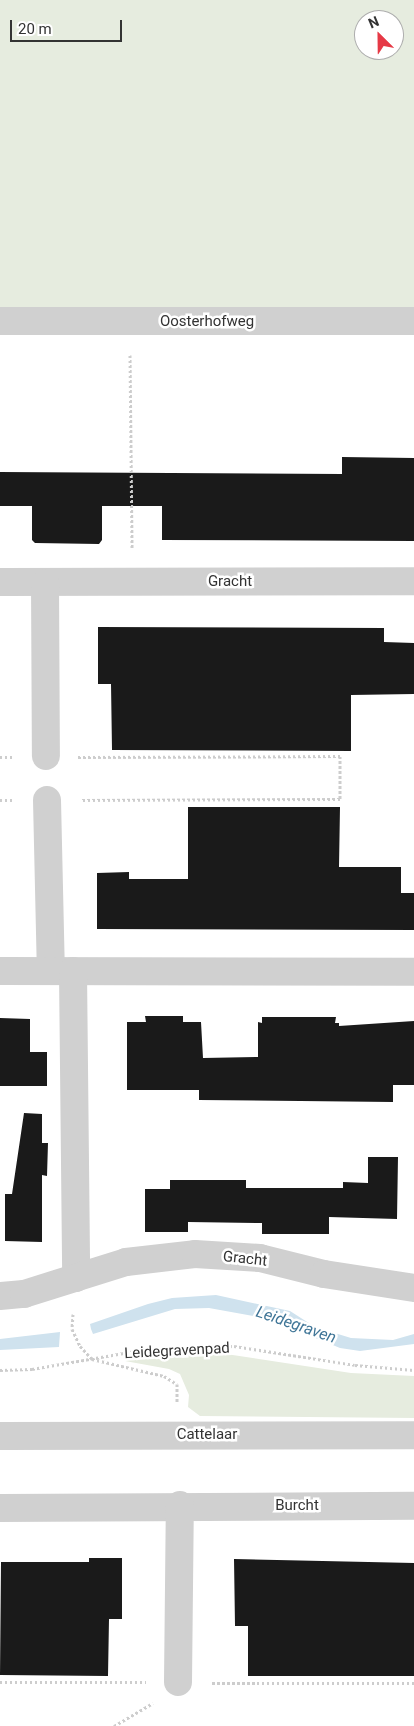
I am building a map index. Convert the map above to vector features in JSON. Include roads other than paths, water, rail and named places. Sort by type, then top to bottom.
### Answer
[{"type":"street","name":"Oosterhofweg","points":[[0,321],[414,321]]},
{"type":"street","name":"Gracht","points":[[0,582],[414,581]]},
{"type":"street","points":[[45,583],[46,756]]},
{"type":"street","points":[[47,800],[62,971],[76,1278]]},
{"type":"street","points":[[0,971],[414,972]]},
{"type":"street","name":"Gracht","points":[[0,1296],[24,1294],[126,1262],[195,1254],[260,1258],[324,1274],[414,1288]]},
{"type":"street","name":"Cattelaar","points":[[0,1436],[414,1435]]},
{"type":"street","points":[[178,1682],[180,1506]]},
{"type":"street","name":"Burcht","points":[[0,1508],[414,1506]]},
{"type":"water","name":"Leidegraven","points":[[216,1295],[290,1311],[315,1327],[351,1338],[393,1340],[414,1334],[414,1344],[360,1351],[340,1348],[269,1319],[209,1308],[175,1309],[93,1334],[91,1329],[90,1324],[148,1304],[172,1298]]},
{"type":"water","points":[[60,1332],[59,1347],[0,1350],[0,1339]]}]
